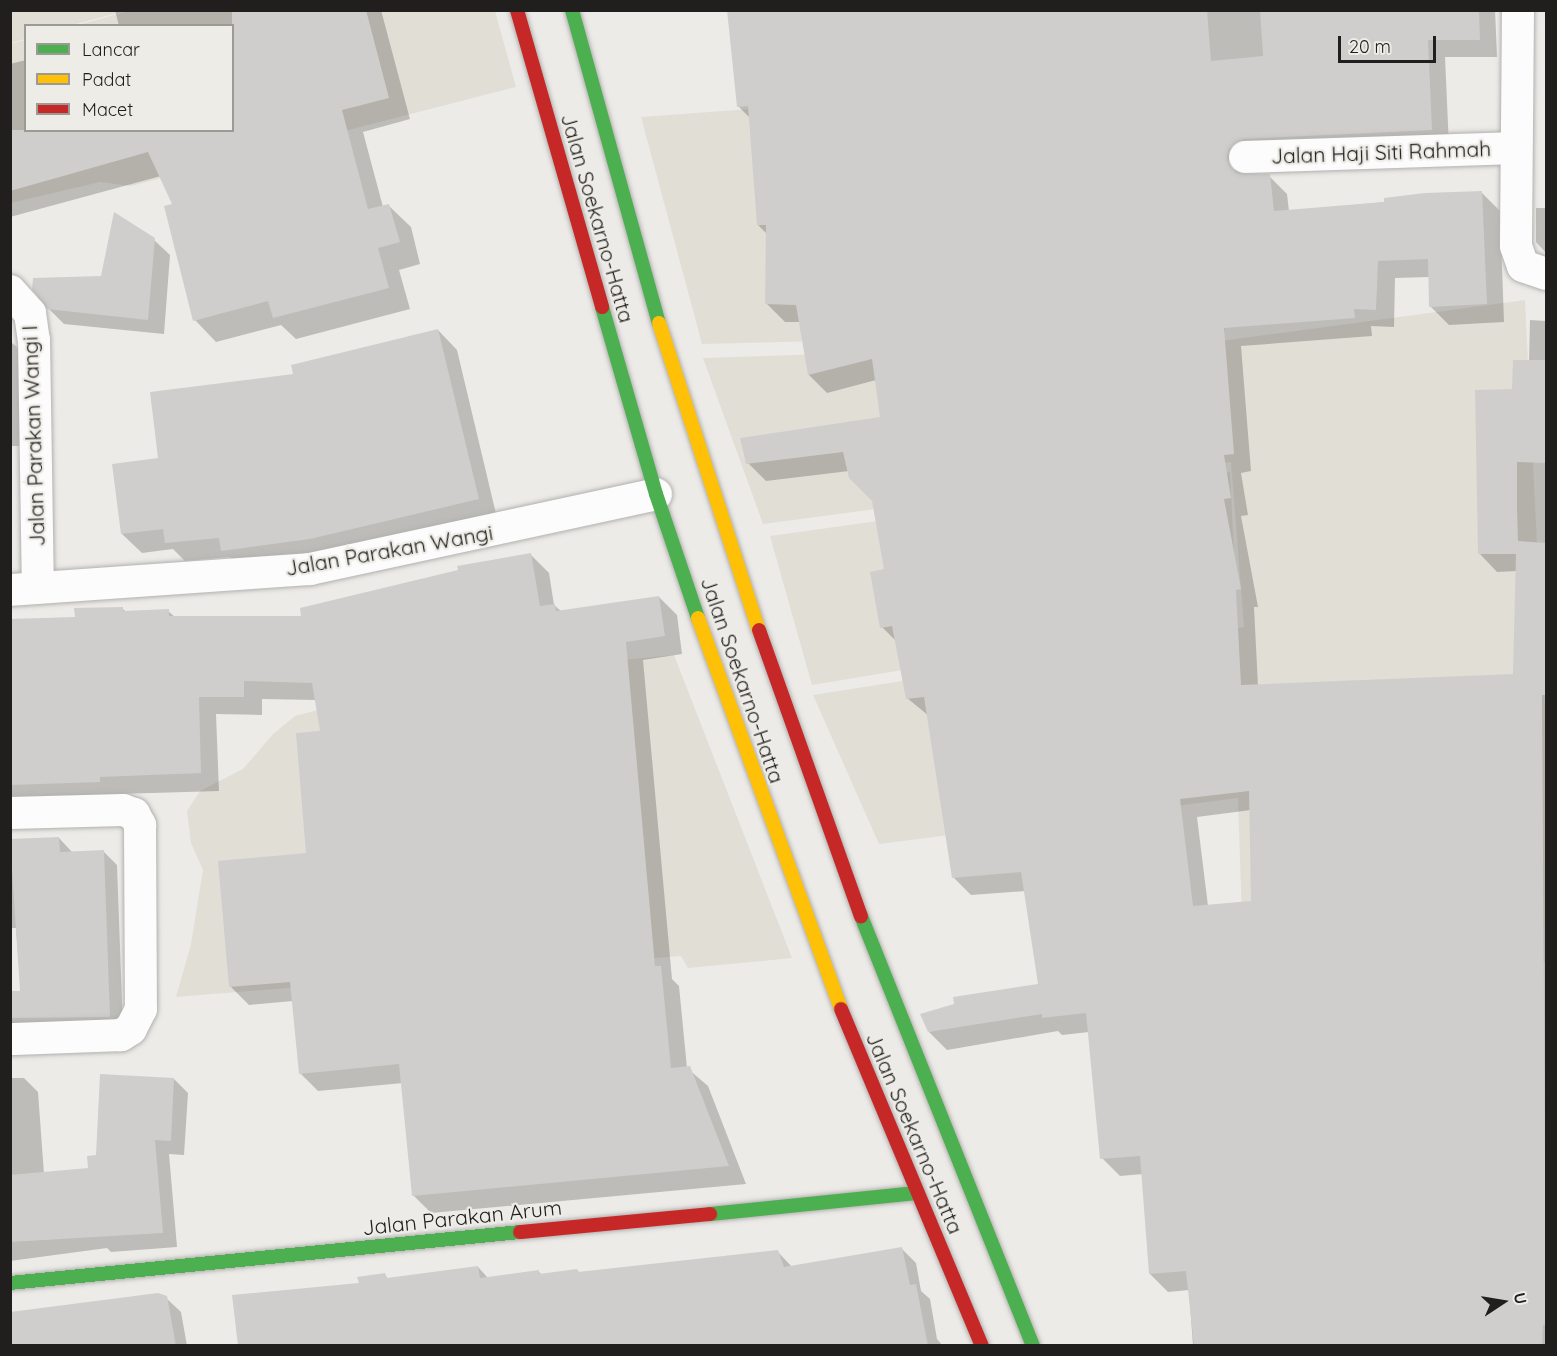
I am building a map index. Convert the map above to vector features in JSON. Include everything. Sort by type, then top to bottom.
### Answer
[{"type":"main road","name":"Jalan Soekarno-Hatta","points":[[517,10],[656,494],[784,861],[917,1193],[982,1346]]},
{"type":"main road","name":"Jalan Soekarno-Hatta","points":[[572,10],[659,324],[786,711],[844,873],[1033,1346]]},
{"type":"main road","name":"Jalan Parakan Arum","points":[[10,1283],[917,1193]]},
{"type":"street","points":[[1518,10],[1516,246],[1523,266],[1546,274]]},
{"type":"street","name":"Jalan Haji Siti Rahmah","points":[[1245,157],[1516,148]]},
{"type":"street","name":"Jalan Parakan Wangi I","points":[[10,291],[30,313],[34,340],[24,589]]},
{"type":"street","name":"Jalan Parakan Wangi","points":[[24,589],[310,568],[656,494]]},
{"type":"street","points":[[10,813],[123,810],[134,814],[140,825],[141,916],[141,1009],[131,1029],[121,1035],[10,1040]]},
{"type":"shaded area","points":[[11,10],[125,10],[76,24],[24,24],[24,39],[11,43]]},
{"type":"shaded area","points":[[132,10],[495,11],[516,87],[131,186],[100,182],[11,203],[11,44],[24,40],[24,132],[234,132],[234,24],[82,24]]},
{"type":"shaded area","points":[[1210,75],[1225,331],[702,344],[641,117]]},
{"type":"shaded area","points":[[1525,300],[1546,727],[1546,962],[1245,1012],[1238,798],[879,844],[813,695],[1244,627],[1231,462],[763,524],[703,358],[1221,341]]},
{"type":"shaded area","points":[[1230,472],[1237,615],[812,685],[770,536]]},
{"type":"shaded area","points":[[674,655],[792,958],[688,968],[681,956],[176,997],[191,944],[203,870],[191,843],[187,811],[200,791],[243,769],[273,734],[295,716],[450,676]]},
{"type":"building","points":[[232,10],[366,10],[389,98],[342,110],[368,209],[389,204],[400,242],[378,248],[389,288],[273,318],[268,301],[193,321],[164,206],[172,204],[148,152],[10,191],[10,130],[24,130],[24,132],[234,132],[234,24],[232,24]]},
{"type":"building","points":[[727,10],[1207,10],[1211,61],[1263,56],[1260,10],[1479,10],[1480,40],[1428,40],[1432,130],[1244,139],[1229,149],[1227,158],[1236,173],[1270,174],[1274,211],[1384,202],[1384,198],[1425,193],[1482,191],[1487,304],[1429,307],[1428,259],[1378,261],[1376,310],[1354,309],[1355,318],[1224,328],[1234,454],[1224,455],[1231,498],[1224,499],[1241,589],[1236,590],[1241,685],[1513,674],[1516,554],[1478,554],[1475,390],[1512,389],[1513,360],[1546,360],[1546,463],[1517,462],[1518,541],[1546,543],[1546,695],[1542,695],[1546,1325],[1543,1325],[1542,1346],[1194,1346],[1186,1271],[1149,1274],[1140,1156],[1100,1159],[1086,1013],[1042,1018],[1042,1014],[928,1032],[920,1014],[954,1004],[953,997],[1038,984],[1021,872],[952,878],[924,697],[906,699],[892,626],[880,628],[870,572],[884,569],[872,501],[849,478],[843,452],[746,464],[740,438],[880,417],[872,359],[808,375],[796,305],[765,304],[766,225],[757,225],[748,106],[737,107]],"holes":[[[1249,791],[1251,901],[1193,906],[1180,799]]]},
{"type":"building","points":[[114,212],[155,238],[148,320],[47,309],[32,289],[33,278],[101,276]]},
{"type":"building","points":[[438,329],[479,499],[310,539],[221,551],[219,538],[165,543],[163,529],[121,534],[112,464],[158,458],[150,392],[293,374],[291,365]]},
{"type":"building","points":[[531,553],[540,606],[555,604],[556,611],[659,596],[665,636],[626,642],[655,966],[661,966],[671,1068],[690,1066],[729,1166],[412,1196],[399,1064],[299,1074],[290,982],[229,987],[218,861],[306,853],[296,733],[320,731],[312,683],[244,681],[244,697],[199,697],[201,773],[100,777],[100,782],[10,785],[10,619],[75,617],[74,608],[123,607],[123,611],[169,609],[169,616],[301,616],[300,608],[458,570],[457,566]]},
{"type":"building","points":[[59,837],[60,852],[104,850],[110,1017],[10,1018],[10,991],[20,991],[10,839]]},
{"type":"building","points":[[100,1074],[174,1078],[171,1141],[155,1140],[163,1233],[10,1242],[10,1175],[88,1168],[87,1156],[96,1155]]},
{"type":"building","points":[[902,1247],[910,1285],[916,1284],[928,1346],[238,1346],[232,1295],[359,1283],[357,1277],[385,1273],[387,1278],[478,1266],[480,1278],[539,1270],[539,1274],[577,1269],[578,1272],[778,1250],[784,1267]]},
{"type":"building","points":[[158,1293],[167,1296],[176,1346],[10,1346],[10,1312]]},
{"type":"traffic: fast","points":[[572,10],[659,323]]},
{"type":"traffic: fast","points":[[602,307],[656,494],[698,618]]},
{"type":"traffic: fast","points":[[861,916],[1033,1346]]},
{"type":"traffic: fast","points":[[710,1214],[917,1193]]},
{"type":"traffic: fast","points":[[10,1283],[520,1232]]},
{"type":"traffic: slow","points":[[659,323],[759,630]]},
{"type":"traffic: slow","points":[[698,618],[841,1009]]},
{"type":"traffic: jam","points":[[517,10],[602,307]]},
{"type":"traffic: jam","points":[[759,630],[861,916]]},
{"type":"traffic: jam","points":[[841,1009],[982,1346]]},
{"type":"traffic: jam","points":[[520,1232],[710,1214]]}]
